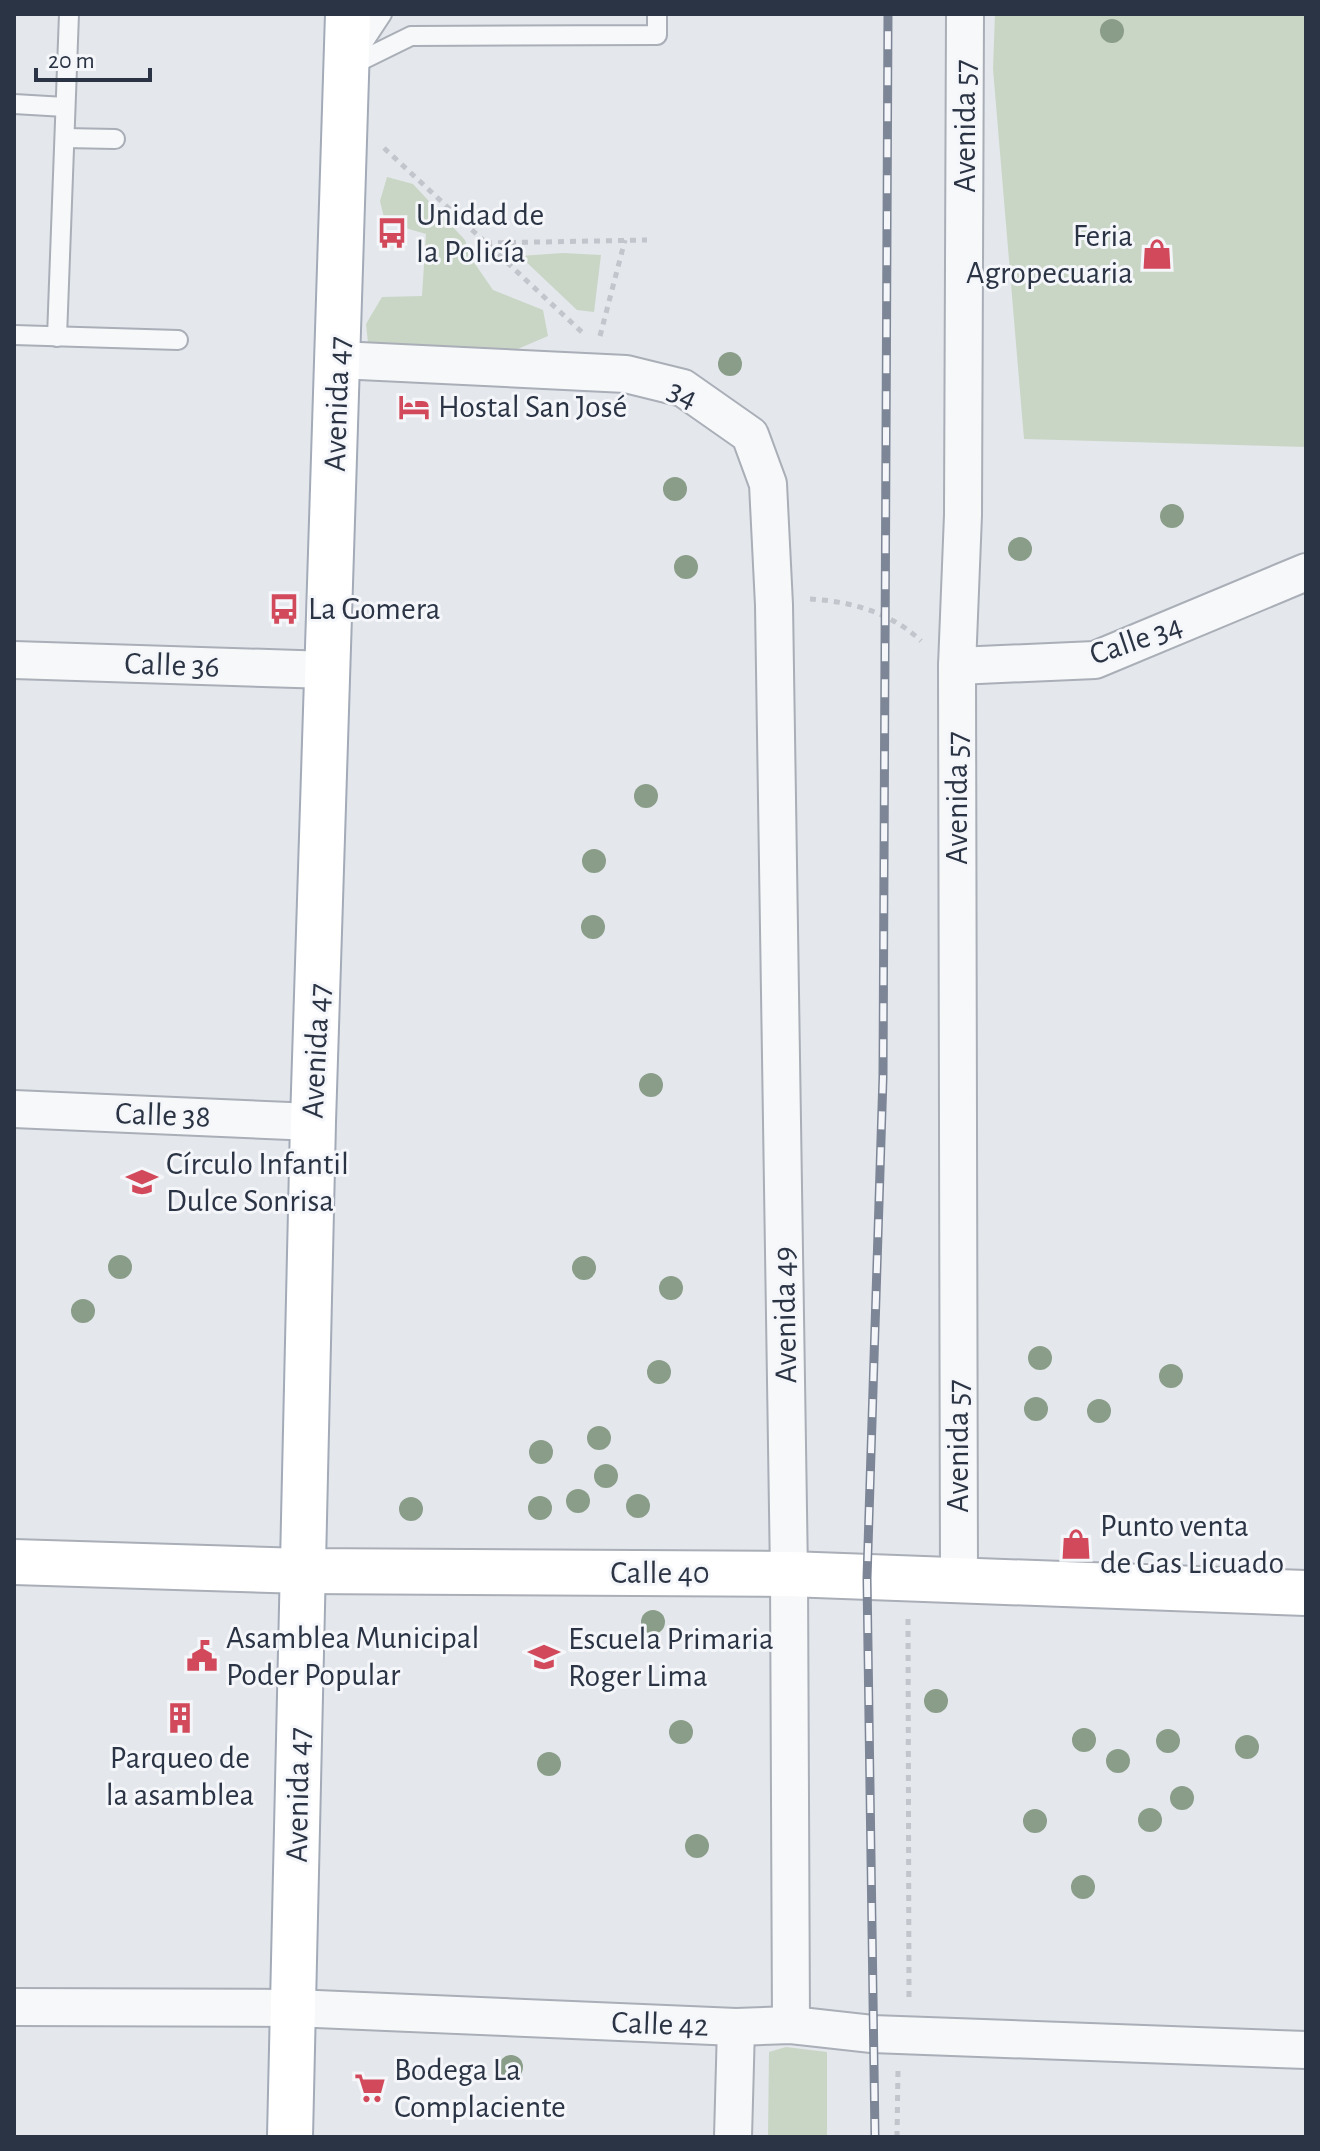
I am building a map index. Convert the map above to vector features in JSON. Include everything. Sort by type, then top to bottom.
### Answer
[{"type":"main road","name":"Avenida 47","points":[[290,2137],[313,1122],[348,14]]},
{"type":"main road","name":"Calle 40","points":[[14,1562],[303,1571],[789,1574],[959,1583],[1306,1593]]},
{"type":"street","name":"Avenida 57","points":[[959,1583],[957,674],[963,515],[965,14]]},
{"type":"street","name":"34","points":[[339,360],[626,374],[683,388],[750,435],[768,484],[773,595]]},
{"type":"street","name":"Calle 34","points":[[957,674],[1095,660],[1306,572]]},
{"type":"street","name":"Avenida 49","points":[[773,595],[789,1574],[791,2025]]},
{"type":"street","name":"Calle 36","points":[[14,660],[329,670]]},
{"type":"street","name":"Calle 38","points":[[14,1109],[313,1122]]},
{"type":"street","name":"Calle 42","points":[[14,2007],[293,2008],[736,2027],[791,2025],[904,2034],[1306,2050]]},
{"type":"street","points":[[733,2137],[736,2027]]},
{"type":"lane","points":[[57,337],[69,14]]},
{"type":"lane","points":[[346,68],[382,14]]},
{"type":"lane","points":[[346,68],[411,36],[657,35],[657,14]]},
{"type":"lane","points":[[14,104],[65,107]]},
{"type":"lane","points":[[65,138],[115,139]]},
{"type":"lane","points":[[14,335],[178,340]]},
{"type":"path","points":[[344,113],[626,374]]},
{"type":"path","points":[[598,347],[625,240]]},
{"type":"path","points":[[485,243],[647,240]]},
{"type":"path","points":[[773,595],[841,600],[903,624],[957,674]]},
{"type":"path","points":[[897,2137],[904,2034],[908,1581]]},
{"type":"green space","name":"Feria Agropecuaria","points":[[995,14],[1306,14],[1306,447],[1024,439],[993,69]]},
{"type":"green space","points":[[387,177],[413,184],[465,240],[471,258],[493,290],[543,310],[548,336],[513,351],[368,343],[366,324],[382,297],[422,296],[426,234],[385,222],[380,201]]},
{"type":"green space","points":[[563,253],[601,255],[594,312],[577,310],[520,256]]},
{"type":"green space","points":[[786,2047],[827,2052],[827,2137],[768,2137],[769,2052]]},
{"type":"railway","points":[[875,2137],[867,1578],[883,1077],[888,14]]},
{"type":"place","name":"Unidad de la Policía","points":[[392,233]]},
{"type":"place","name":"Feria Agropecuaria","points":[[1157,254]]},
{"type":"place","name":"Hostal San José","points":[[414,407]]},
{"type":"place","name":"La Gomera","points":[[284,609]]},
{"type":"place","name":"Círculo Infantil Dulce Sonrisa","points":[[142,1182]]},
{"type":"place","name":"Punto venta de Gas Licuado","points":[[1076,1544]]},
{"type":"place","name":"Asamblea Municipal Poder Popular","points":[[202,1656]]},
{"type":"place","name":"Escuela Primaria Roger Lima","points":[[544,1657]]},
{"type":"place","name":"Parqueo de la asamblea","points":[[180,1718]]},
{"type":"place","name":"Bodega La Complaciente","points":[[370,2088]]}]
